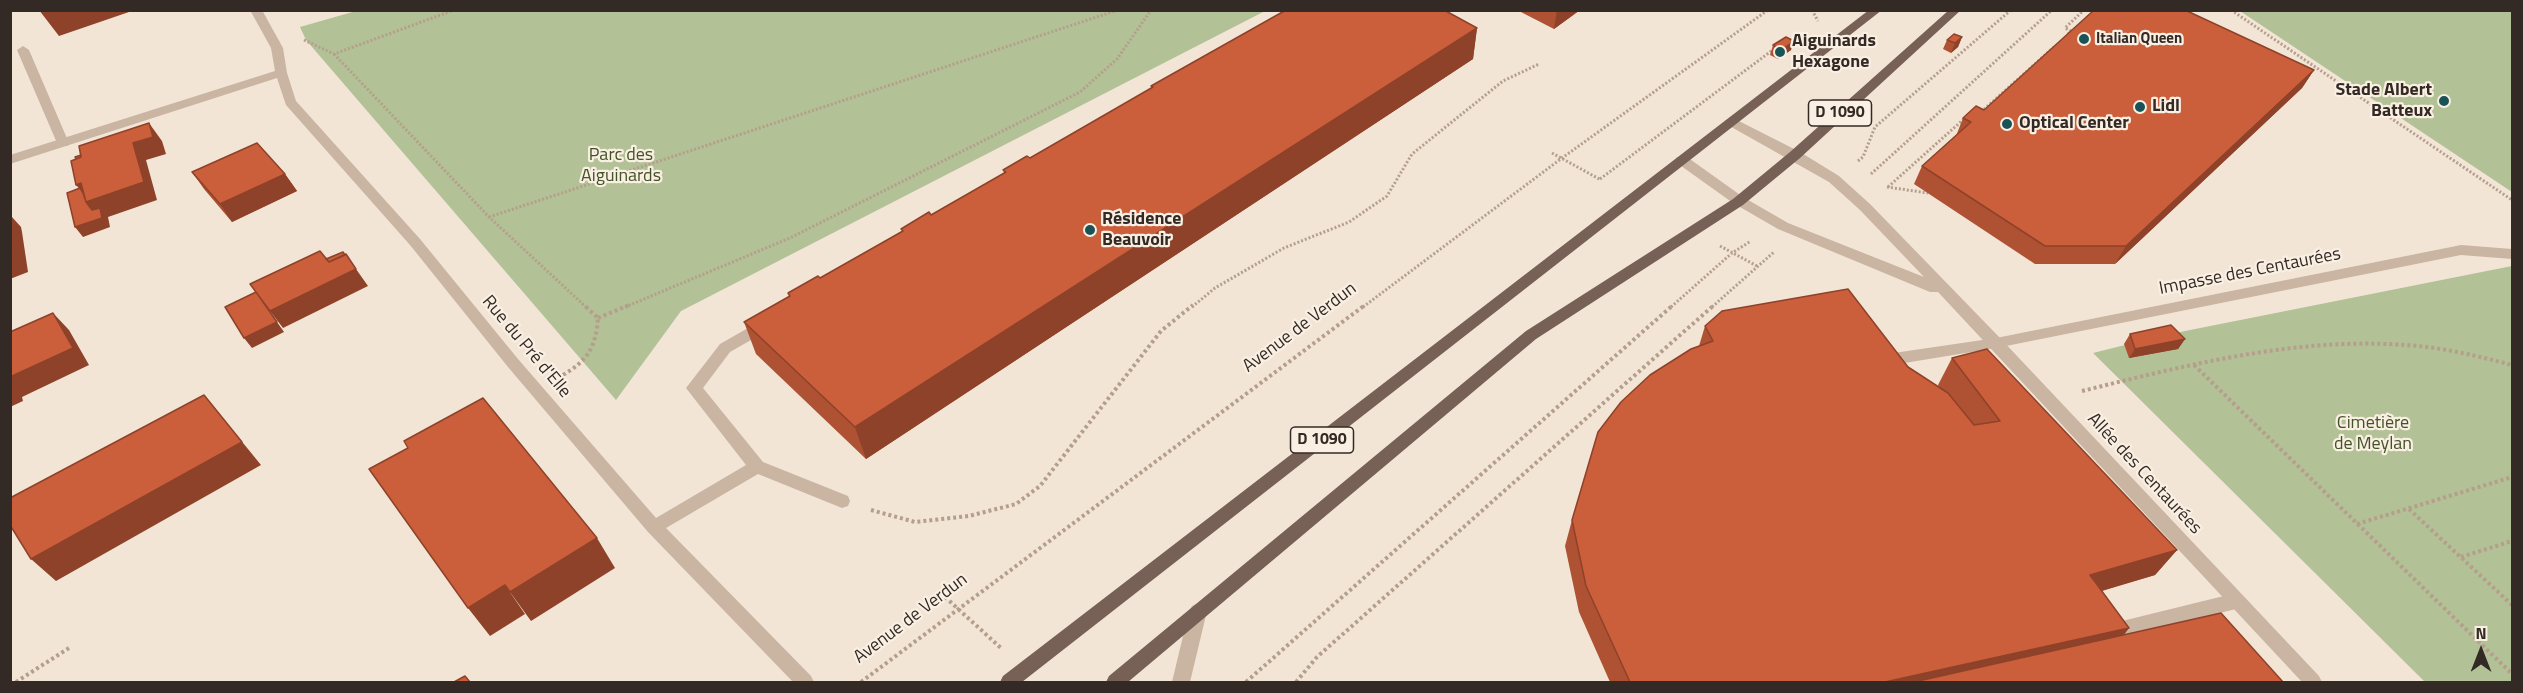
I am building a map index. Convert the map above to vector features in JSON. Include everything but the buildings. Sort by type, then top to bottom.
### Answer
[{"type":"main road","name":"D 1090","points":[[1009,682],[1877,10]]},
{"type":"main road","name":"D 1090","points":[[1115,682],[1532,334],[1738,202],[1956,10]]},
{"type":"street","name":"Rue du Pré d'Elle","points":[[256,10],[277,48],[281,73],[290,102],[415,242],[537,391],[654,527],[805,682]]},
{"type":"street","points":[[23,51],[63,143]]},
{"type":"street","points":[[10,160],[281,73]]},
{"type":"street","name":"Allée des Centaurées","points":[[1731,121],[1795,154],[1834,179],[1849,192],[1996,343],[2313,682]]},
{"type":"street","name":"Allée des Centaurées","points":[[1682,160],[1738,202],[1797,233],[1890,266],[1946,293]]},
{"type":"street","name":"Impasse des Centaurées","points":[[1868,362],[1996,343],[2460,250],[2512,254]]},
{"type":"street","points":[[777,318],[725,348],[694,388],[757,467],[842,501]]},
{"type":"street","points":[[654,527],[757,467]]},
{"type":"street","points":[[2096,635],[2236,601]]},
{"type":"street","points":[[1181,682],[1198,611]]},
{"type":"path","points":[[334,54],[454,10]]},
{"type":"path","points":[[489,217],[1118,10]]},
{"type":"path","points":[[598,318],[790,238],[1080,92],[1117,59],[1151,10]]},
{"type":"path","name":"Avenue de Verdun","points":[[861,682],[1562,158],[1768,10]]},
{"type":"path","points":[[1812,10],[1815,18],[1820,14]]},
{"type":"path","points":[[1834,179],[1863,157],[1875,127],[2011,10]]},
{"type":"path","points":[[1849,192],[2052,10]]},
{"type":"path","points":[[2063,39],[2072,31],[2065,28],[2084,10]]},
{"type":"path","points":[[2231,10],[2512,200]]},
{"type":"path","points":[[277,48],[306,40],[334,54],[489,217],[598,318],[597,343],[591,355],[537,391]]},
{"type":"path","points":[[1600,179],[1778,46]]},
{"type":"path","points":[[1980,113],[2055,46]]},
{"type":"path","points":[[842,501],[915,522],[969,516],[1016,504],[1040,486],[1161,331],[1215,288],[1284,248],[1349,222],[1387,196],[1412,154],[1503,81],[1539,64]]},
{"type":"path","points":[[1928,193],[1888,187],[1965,118],[1971,120]]},
{"type":"path","points":[[1927,151],[1935,155]]},
{"type":"path","points":[[1246,682],[1732,253],[1780,224]]},
{"type":"path","points":[[1296,682],[1317,657],[1797,233]]},
{"type":"path","points":[[2048,399],[2193,365],[2260,352],[2321,345],[2368,344],[2445,349],[2483,355],[2512,364]]},
{"type":"path","points":[[2193,365],[2512,674]]},
{"type":"path","points":[[2356,524],[2512,477]]},
{"type":"path","points":[[2409,509],[2512,605]]},
{"type":"path","points":[[2461,557],[2512,541]]},
{"type":"path","points":[[945,597],[1024,671]]},
{"type":"path","points":[[16,682],[69,648]]},
{"type":"green space","name":"Parc des Aiguinards","points":[[356,11],[1265,11],[681,311],[616,400],[306,40],[300,27]]},
{"type":"green space","name":"Stade Albert Batteux","points":[[2240,11],[2512,11],[2512,192]]},
{"type":"green space","name":"Cimetière de Meylan","points":[[2512,266],[2512,682],[2425,682],[2093,353],[2165,335]]},
{"type":"place","name":"Italian Queen","points":[[2084,39]]},
{"type":"place","name":"Aiguinards Hexagone","points":[[1780,52]]},
{"type":"place","name":"Stade Albert Batteux","points":[[2444,101]]},
{"type":"place","name":"Lidl","points":[[2140,107]]},
{"type":"place","name":"Optical Center","points":[[2007,124]]},
{"type":"place","name":"Résidence Beauvoir","points":[[1090,230]]}]
